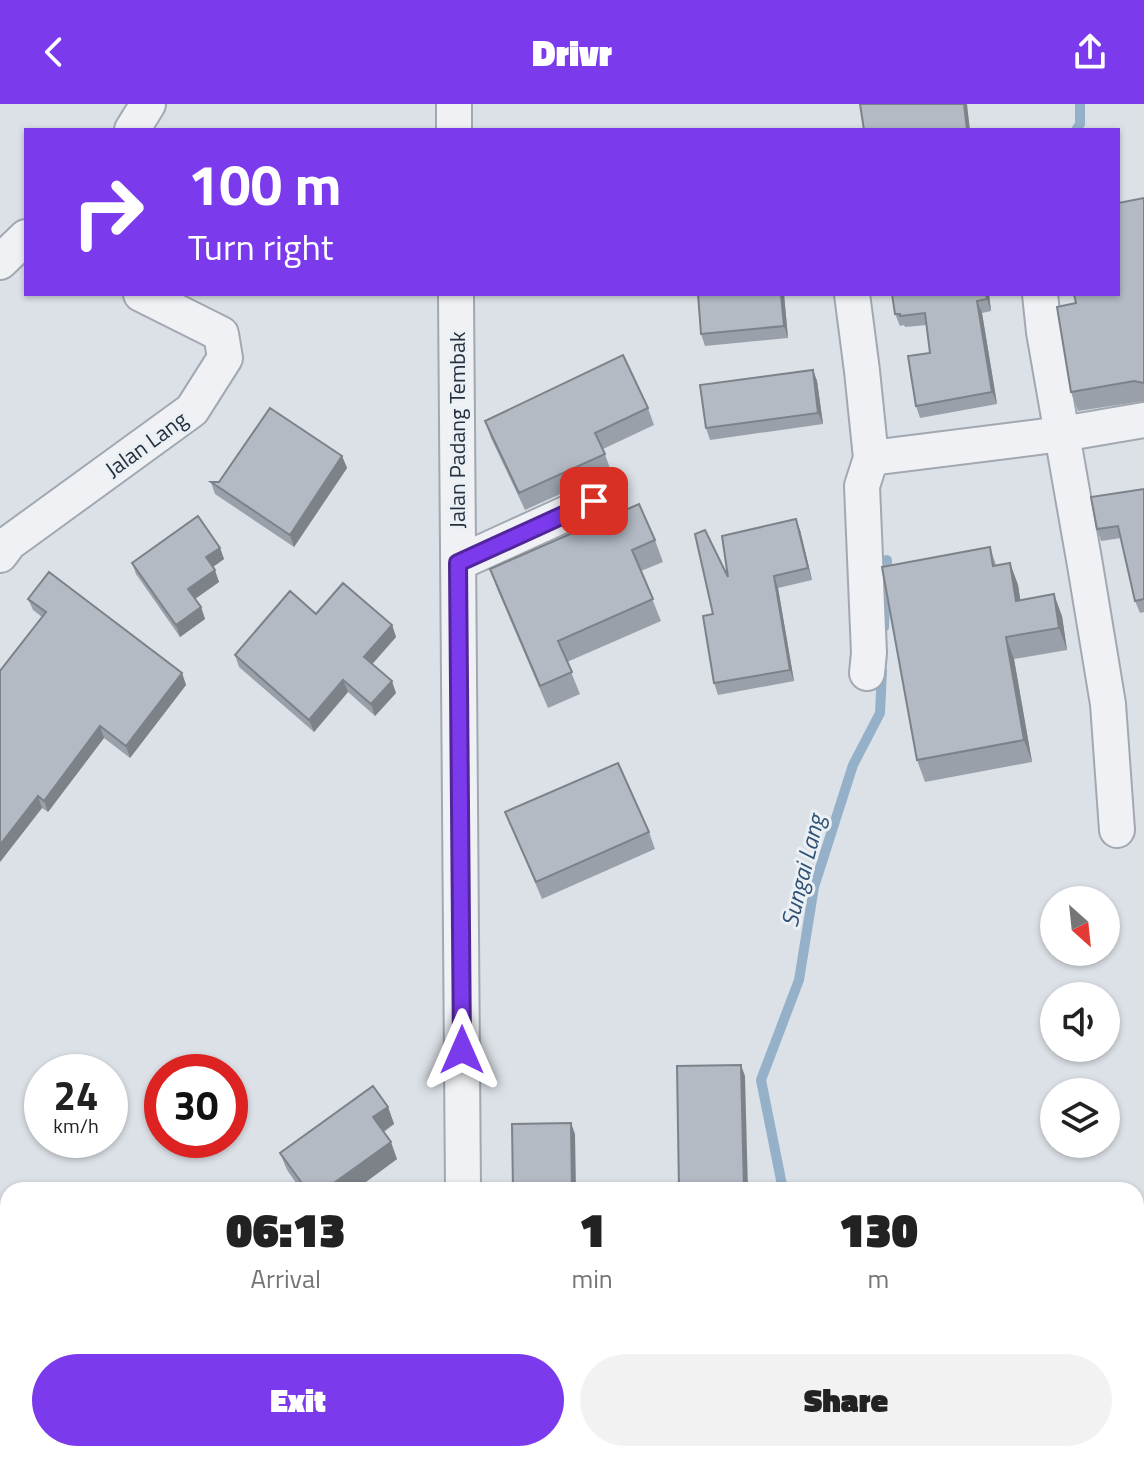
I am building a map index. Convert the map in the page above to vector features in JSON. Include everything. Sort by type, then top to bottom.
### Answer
[{"type":"street","points":[[133,128],[148,104]]},
{"type":"street","points":[[454,104],[454,128]]},
{"type":"street","points":[[0,262],[24,239]]},
{"type":"street","name":"Jalan Lang","points":[[0,555],[9,543],[192,410],[225,358],[221,334],[145,296]]},
{"type":"street","name":"Jalan Padang Tembak","points":[[455,1182],[456,296]]},
{"type":"street","points":[[852,296],[871,458],[862,486],[869,653],[867,673]]},
{"type":"street","points":[[1040,296],[1108,704],[1117,830]]},
{"type":"street","points":[[871,458],[1062,434],[1144,420]]},
{"type":"street","points":[[458,563],[594,501]]},
{"type":"building","points":[[860,104],[964,104],[967,128],[864,128]]},
{"type":"building","points":[[1144,198],[1144,383],[1134,381],[1071,392],[1057,307],[1076,303],[1074,296],[1120,296],[1120,203]]},
{"type":"building","points":[[698,296],[781,296],[784,326],[701,334]]},
{"type":"building","points":[[892,296],[986,296],[987,299],[977,301],[992,392],[916,406],[908,356],[930,353],[925,313],[895,314]]},
{"type":"building","points":[[623,355],[648,408],[595,433],[605,454],[519,493],[485,421]]},
{"type":"building","points":[[813,370],[818,413],[706,428],[700,385]]},
{"type":"building","points":[[270,408],[342,456],[290,535],[211,482],[219,482]]},
{"type":"building","points":[[1144,489],[1144,599],[1135,601],[1118,526],[1097,529],[1091,497]]},
{"type":"building","points":[[639,504],[655,540],[632,550],[653,599],[558,641],[572,672],[540,686],[490,569]]},
{"type":"building","points":[[198,516],[220,548],[206,557],[215,570],[188,589],[201,607],[176,625],[132,563]]},
{"type":"building","points":[[796,519],[808,568],[774,576],[790,670],[714,683],[703,616],[713,614],[695,534],[705,530],[728,577],[722,536]]},
{"type":"building","points":[[990,547],[993,566],[1010,563],[1016,601],[1054,594],[1059,628],[1006,637],[1024,740],[917,760],[882,567]]},
{"type":"building","points":[[49,572],[182,673],[126,746],[100,726],[44,801],[38,796],[0,845],[0,671],[46,612],[28,599]]},
{"type":"building","points":[[343,583],[392,625],[364,657],[392,681],[371,704],[343,680],[309,720],[235,655],[290,591],[316,614]]},
{"type":"building","points":[[618,763],[649,832],[536,882],[505,812]]},
{"type":"building","points":[[741,1065],[744,1182],[679,1182],[677,1066]]},
{"type":"building","points":[[373,1086],[388,1107],[373,1117],[391,1142],[335,1182],[301,1182],[280,1153]]},
{"type":"building","points":[[571,1123],[572,1182],[513,1182],[512,1124]]},
{"type":"waterway","name":"Sungai Lang","points":[[1077,128],[1080,104]]},
{"type":"waterway","name":"Sungai Lang","points":[[884,627],[887,560]]},
{"type":"waterway","name":"Sungai Lang","points":[[781,1182],[761,1080],[799,980],[814,887],[853,765],[880,713],[882,671]]},
{"type":"route","points":[[462,1050],[458,563],[594,501]]}]
